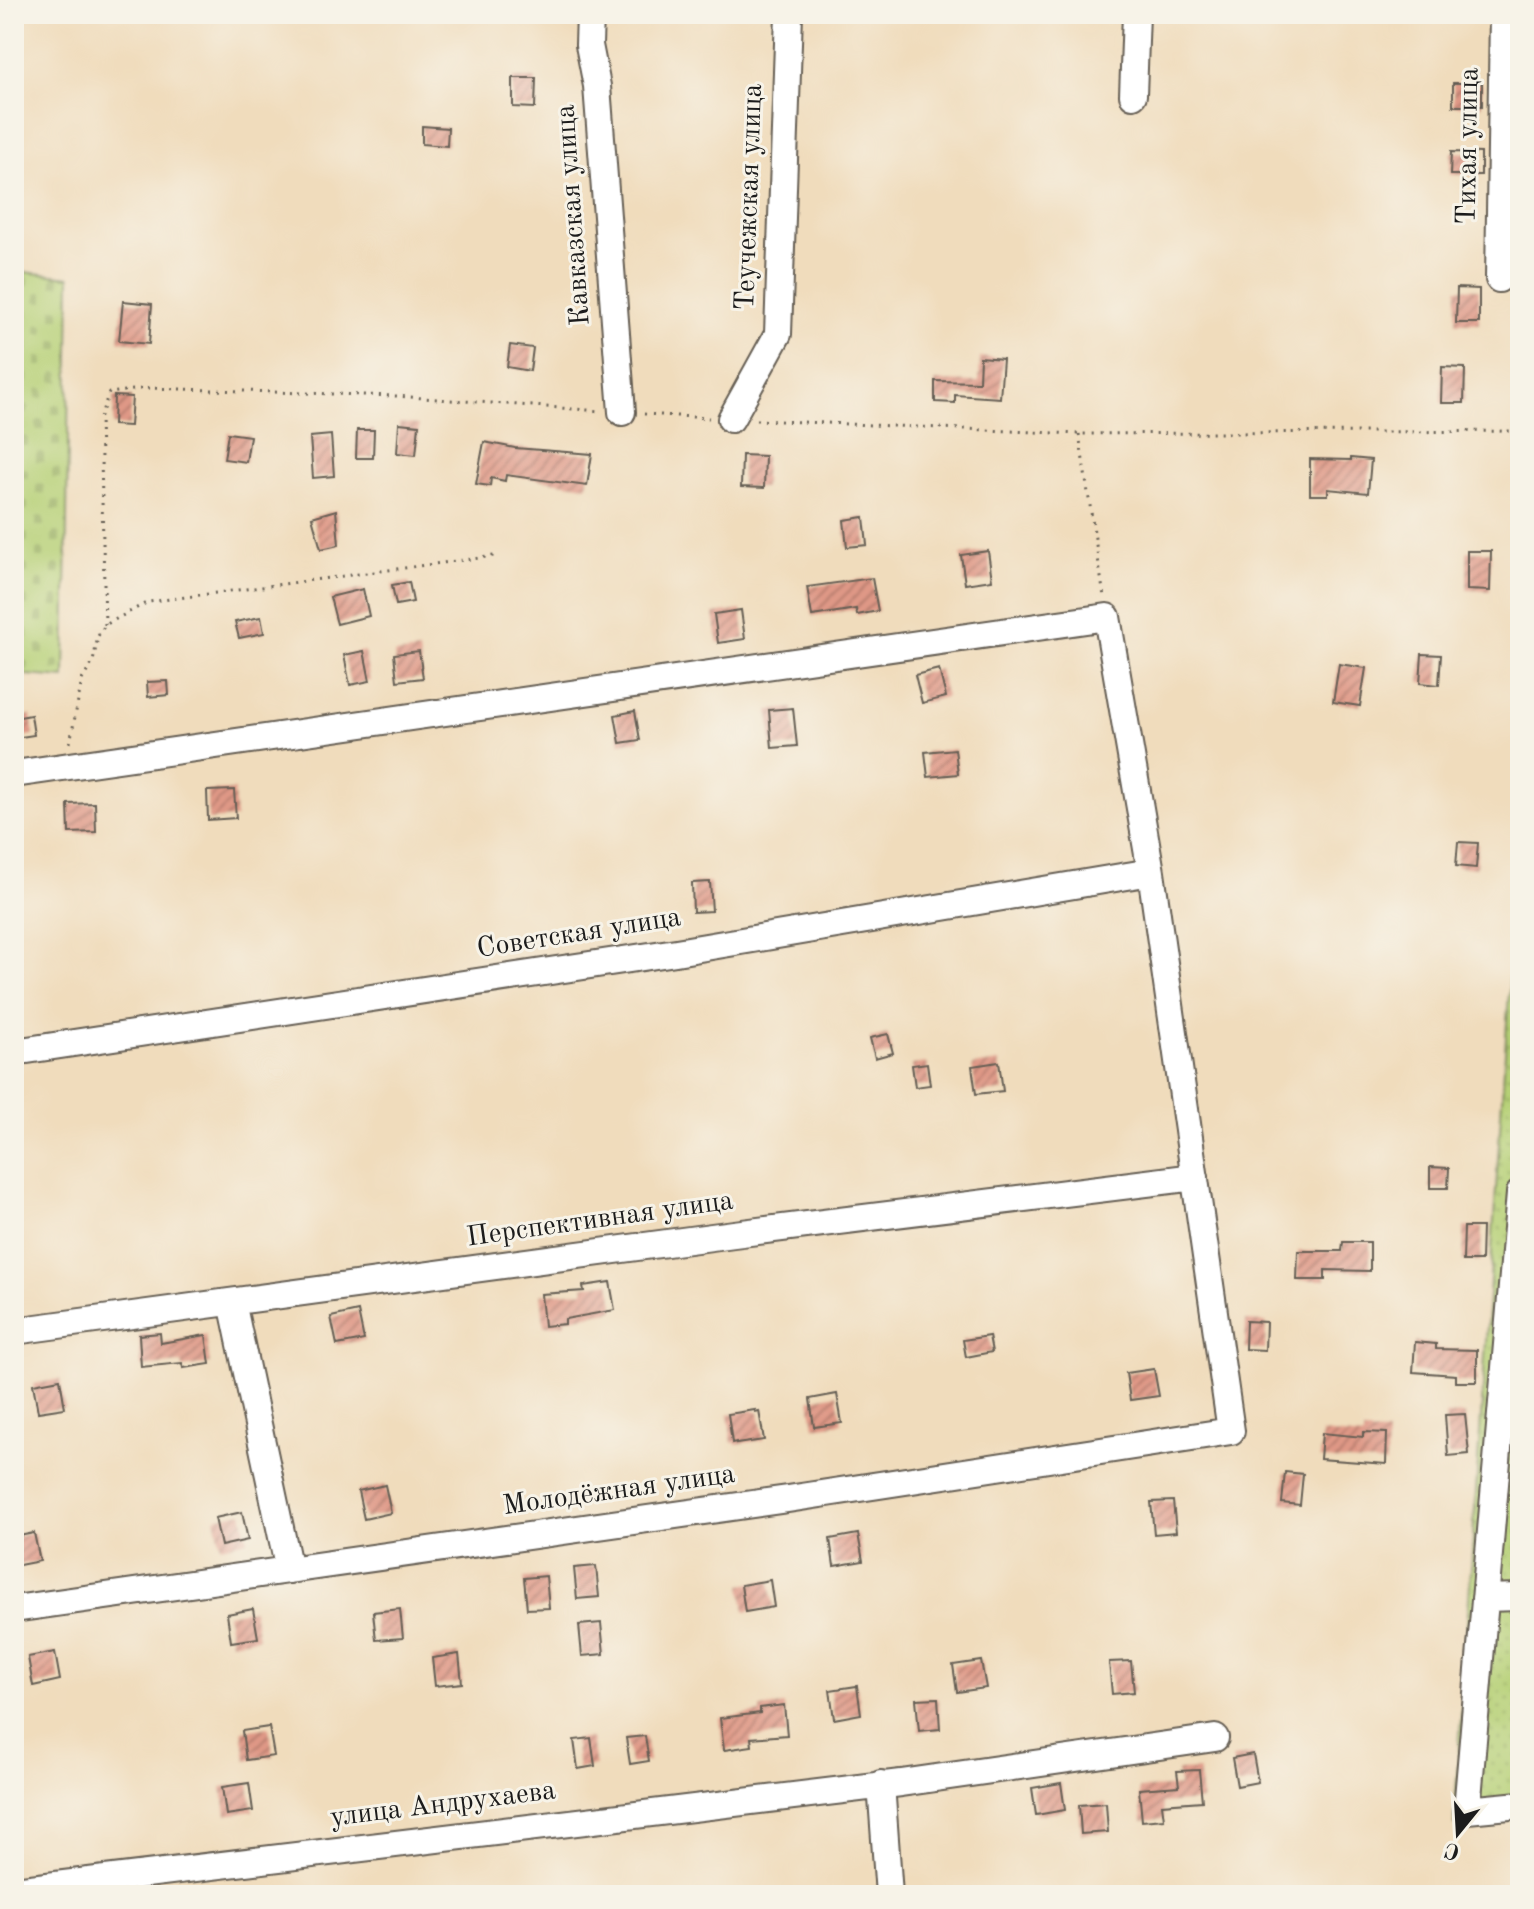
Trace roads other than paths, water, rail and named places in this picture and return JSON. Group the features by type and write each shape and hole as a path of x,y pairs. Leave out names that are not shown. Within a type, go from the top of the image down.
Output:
{"street":[{"name":"Кавказская улица","path":"590,14 589,45 597,86 622,412"},
{"name":"Теучежская улица","path":"731,419 778,334 789,14"},
{"path":"1133,95 1136,14"},
{"name":"Тихая улица","path":"1499,279 1503,14"},
{"path":"14,774 1107,617 1151,872 1195,1177"},
{"name":"Советская улица","path":"14,1052 676,952 1151,872"},
{"name":"Перспективная улица","path":"14,1331 734,1234 1195,1177"},
{"name":"Молодёжная улица","path":"14,1609 803,1497 1231,1431 1195,1177"},
{"path":"1520,1202 1512,1392 1485,1598 1467,1810 1520,1805"},
{"path":"232,1302 289,1570"},
{"path":"1485,1598 1520,1597"},
{"name":"улица Андрухаева","path":"14,1890 881,1784 1215,1738"},
{"path":"881,1784 889,1895"}]}
